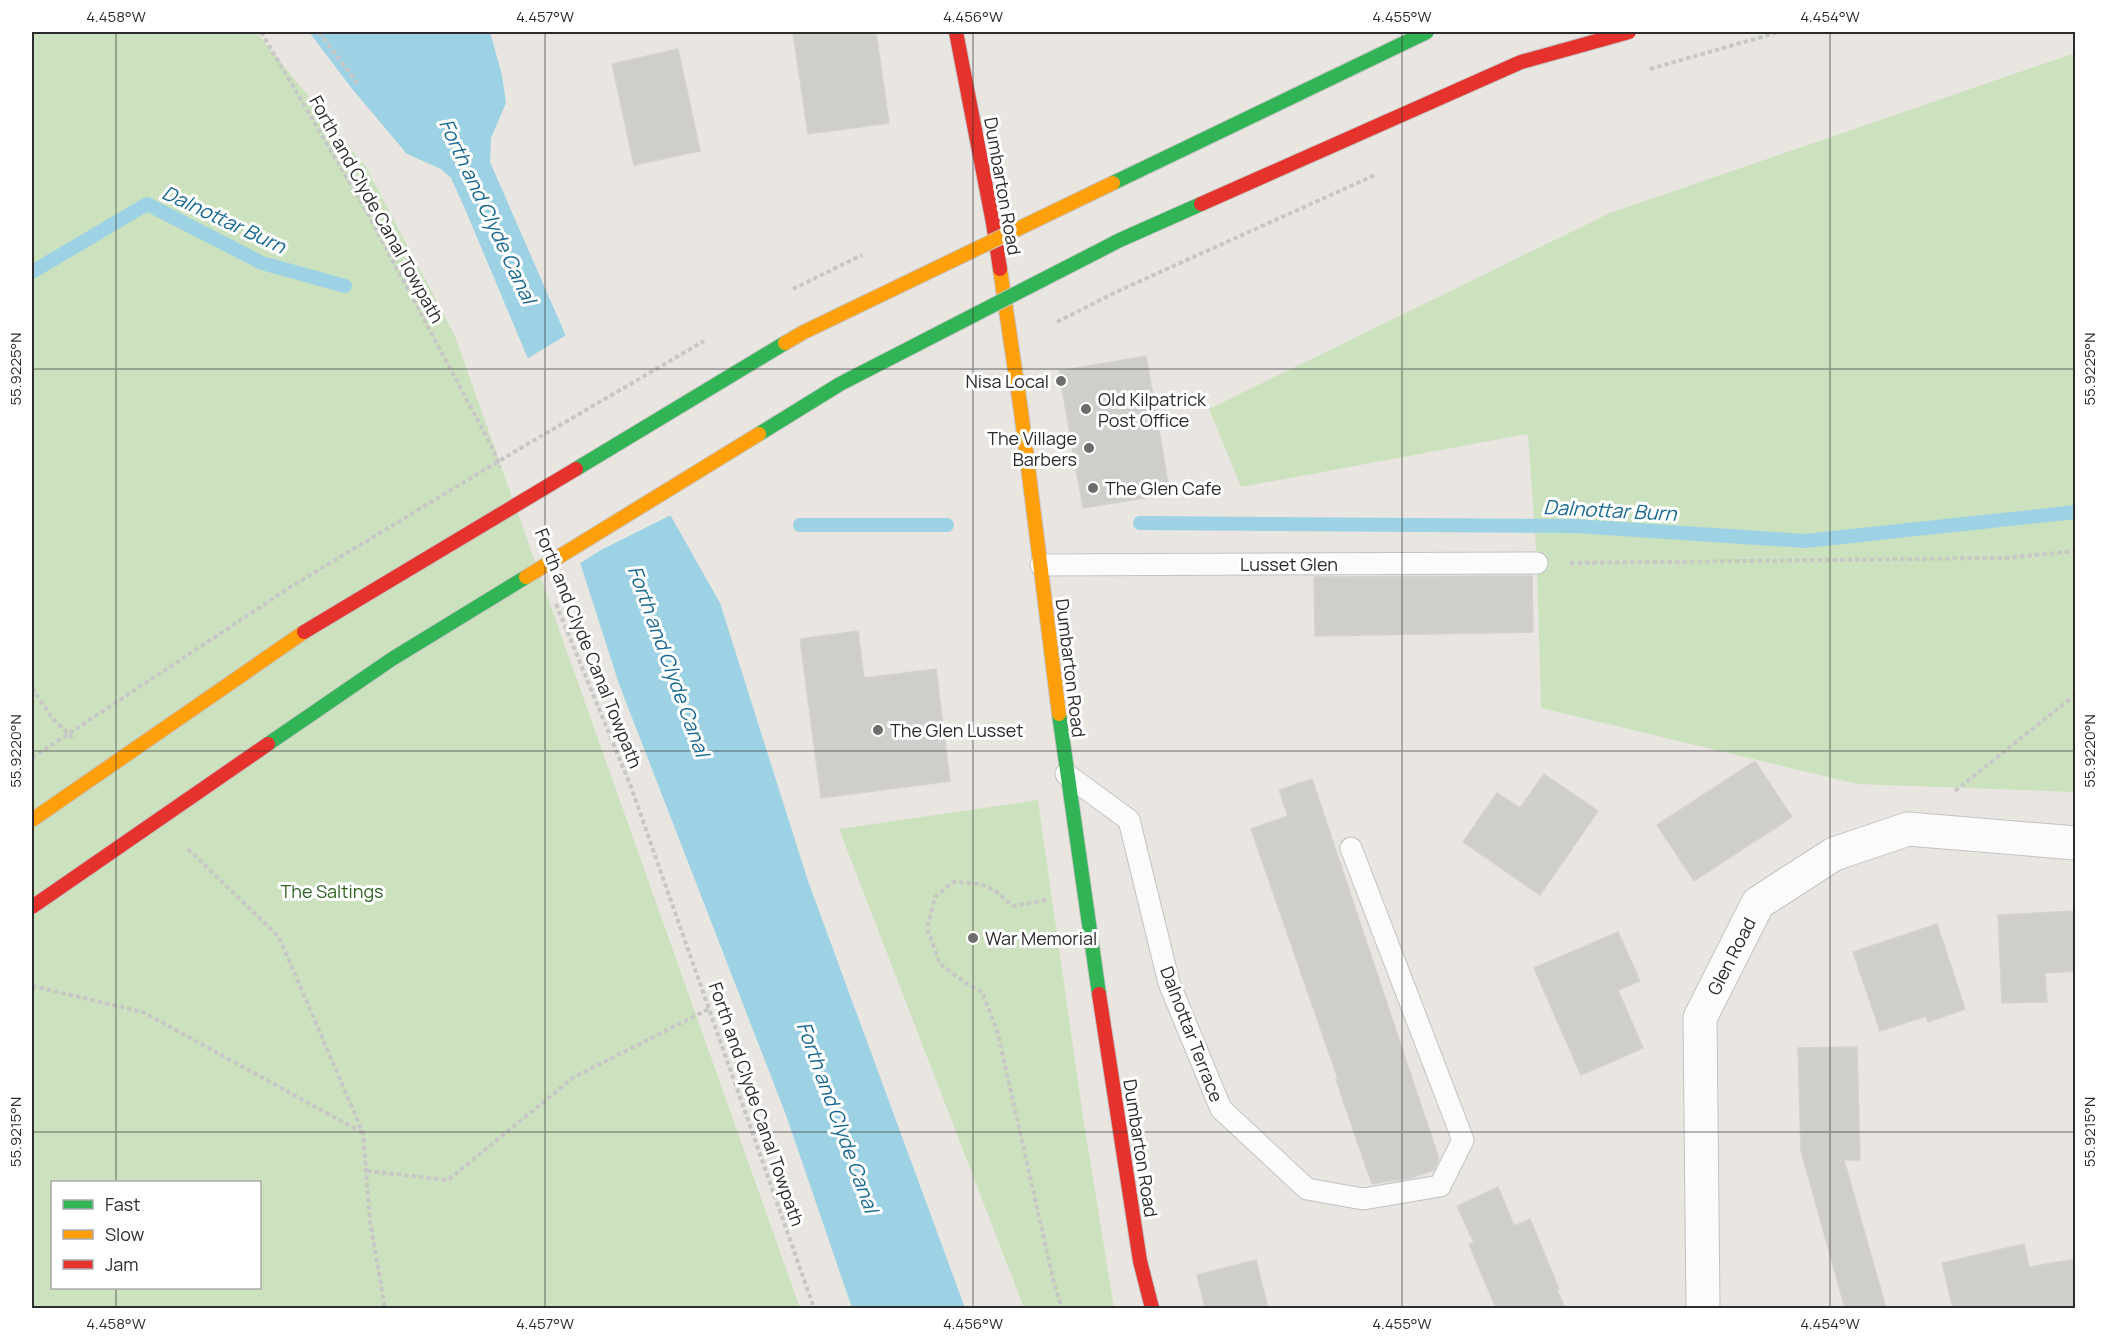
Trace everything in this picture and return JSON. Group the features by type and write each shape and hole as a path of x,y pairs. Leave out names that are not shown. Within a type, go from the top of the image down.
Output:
{"main road":[{"name":"Dumbarton Road","path":"956,32 993,223 1021,411 1066,774 1140,1261 1152,1308"},
{"path":"32,820 284,644 804,333 1427,32"},
{"path":"32,908 392,659 840,384 1120,240 1521,62 1629,32"}],"street":[{"name":"Glen Road","path":"1702,1308 1700,1018 1758,903 1834,854 1908,829 2076,843"}],"lane":[{"name":"Lusset Glen","path":"1041,565 1537,563"},
{"name":"Dalnottar Terrace","path":"1066,774 1129,820 1169,983 1221,1109 1307,1189 1363,1199 1440,1186 1463,1140 1351,848"}],"path":[{"name":"Forth and Clyde Canal Towpath","path":"261,32 363,205 492,447 501,469"},
{"path":"319,32 358,84"},
{"path":"1641,71 1779,32"},
{"path":"1053,324 1116,292 1376,175"},
{"path":"1537,563 2005,558 2076,551"},
{"name":"Forth and Clyde Canal Towpath","path":"555,600 631,787 814,1308"},
{"path":"551,609 561,603"},
{"path":"32,687 53,719 78,743"},
{"path":"1908,829 2076,694"},
{"path":"181,848 190,842"},
{"path":"187,848 279,937 363,1133 370,1221 385,1308"},
{"path":"1062,1308 1054,1283 997,1030 982,992 940,964 927,928 935,897 953,882 979,883 999,893 1013,906 1084,893"},
{"path":"32,986 143,1012 363,1133"},
{"path":"367,1171 448,1180 574,1077 709,1009"}],"green space":[{"name":"The Saltings","path":"32,32 256,32 366,167 455,336 800,1308 32,1308"},
{"path":"2075,53 2075,792 1857,784 1541,708 1537,563 1528,434 1241,487 1209,409 1610,213"},
{"path":"1038,800 1083,1117 1114,1308 1024,1308 839,829"}],"water":[{"name":"Forth and Clyde Canal","path":"309,32 490,32 502,75 506,103 491,138 490,162 593,398 616,419 720,603 808,881 965,1308 852,1308 786,1115 619,684 550,469 555,423 465,209 451,178 441,169 407,154 353,90"}],"pier":[{"path":"568,334 596,396 618,417 673,514 601,550 577,565 547,470 552,424 525,360"}],"building":[{"path":"793,32 876,32 889,123 808,134"},
{"path":"678,49 700,151 634,165 612,64"},
{"path":"1146,356 1170,494 1083,508 1059,371"},
{"path":"1532,576 1533,632 1315,636 1314,577"},
{"name":"The Glen Lusset","path":"858,631 864,678 936,669 950,781 821,798 800,639"},
{"path":"1755,761 1792,817 1694,881 1657,825"},
{"path":"1544,774 1598,811 1540,895 1463,842 1497,793 1520,808"},
{"path":"1312,779 1439,1159 1434,1170 1411,1178 1372,1184 1251,829 1288,816 1279,790"},
{"path":"2076,911 2076,971 2045,973 2047,1002 2002,1003 1998,915"},
{"path":"1937,924 1965,1009 1928,1022 1926,1016 1880,1031 1853,952"},
{"path":"1618,932 1640,981 1618,990 1643,1048 1581,1075 1534,968"},
{"path":"1857,1047 1860,1160 1844,1160 1886,1308 1845,1308 1801,1151 1798,1048"},
{"path":"1498,1187 1514,1226 1530,1219 1565,1308 1496,1308 1469,1244 1474,1243 1457,1206"},
{"path":"2024,1244 2029,1267 2076,1259 2076,1308 1953,1308 1942,1263"},
{"path":"1256,1260 1268,1308 1205,1308 1197,1275"}],"waterway":[{"name":"Dalnottar Burn","path":"32,272 147,204 262,263 345,286"},
{"name":"Dalnottar Burn","path":"1140,523 1576,526 1805,541 2076,512"},
{"name":"Dalnottar Burn","path":"800,525 947,525"}],"traffic: fast":[{"path":"1113,183 1427,32"},
{"path":"759,434 840,384 1120,240 1201,204"},
{"path":"576,469 785,343"},
{"path":"268,744 392,659 526,577"},
{"path":"1059,714 1099,994"}],"traffic: slow":[{"path":"785,343 1113,183"},
{"path":"1000,269 1021,411 1059,714"},
{"path":"526,577 759,434"},
{"path":"32,820 304,632"}],"traffic: jam":[{"path":"956,32 1000,269"},
{"path":"1201,204 1521,62 1629,32"},
{"path":"304,632 576,469"},
{"path":"32,907 268,744"},
{"path":"1099,994 1140,1261 1152,1308"}],"place":[{"name":"Nisa Local","path":"1061,381"},
{"name":"Old Kilpatrick Post Office","path":"1086,409"},
{"name":"The Village Barbers","path":"1089,448"},
{"name":"The Glen Cafe","path":"1093,488"},
{"name":"The Glen Lusset","path":"878,730"},
{"name":"War Memorial","path":"973,938"}]}
